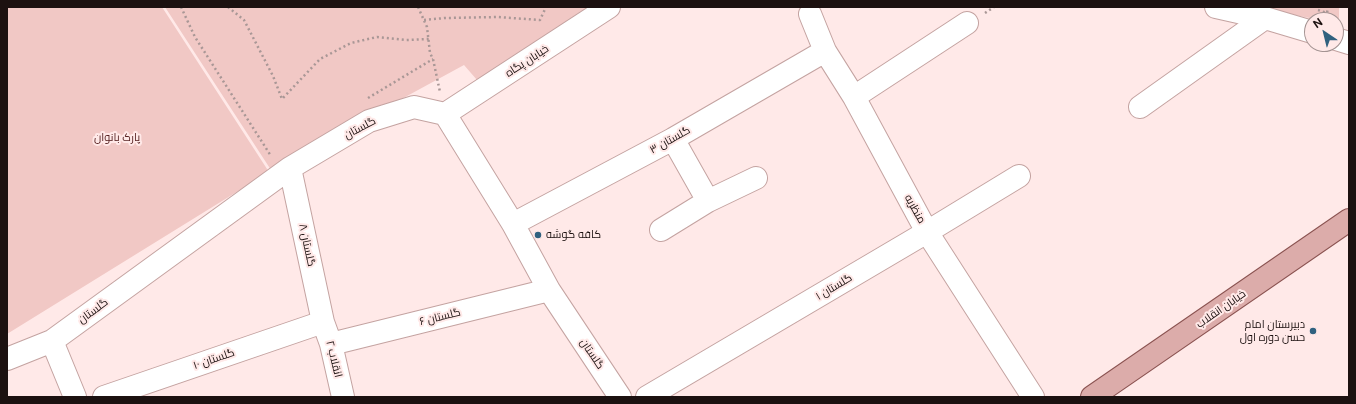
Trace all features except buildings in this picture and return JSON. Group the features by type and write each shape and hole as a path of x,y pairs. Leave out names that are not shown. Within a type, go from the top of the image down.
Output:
{"main road":[{"name":"خیابان انقلاب","path":"1092,397 1349,220"}],"street":[{"name":"خیابان پگاه","path":"445,114 609,7"},
{"path":"1216,7 1265,18 1304,30"},
{"name":"منظریه","path":"810,14 825,51 854,97 927,232 1033,397"},
{"path":"1140,107 1265,18"},
{"path":"854,97 967,23"},
{"name":"گلستان ۳","path":"513,224 673,139 825,51"},
{"name":"گلستان","path":"7,359 52,341 283,160 369,120 414,107 445,114 513,224 549,290 620,397"},
{"path":"673,139 708,201"},
{"name":"گلستان ۸","path":"283,160 323,322"},
{"name":"گلستان ۱","path":"647,397 1019,176"},
{"path":"661,230 708,201 756,178"},
{"name":"گلستان ۶","path":"331,344 549,290"},
{"name":"انقلاب ۲","path":"323,322 331,344 343,397"},
{"name":"گلستان ۱۰","path":"104,397 323,322"},
{"path":"52,341 75,397"}],"path":[{"path":"181,7 195,36 270,157 283,160"},
{"path":"228,7 244,20 273,76 282,99 320,58 351,43 377,37 406,40 429,39"},
{"path":"418,7 428,27 430,53 434,59 445,114"},
{"path":"424,20 498,17 540,20 546,7"},
{"path":"1315,10 1327,13 1328,7"},
{"path":"366,100 434,59"}],"green space":[{"name":"پارک بانوان","path":"7,7 162,7 269,172 7,334"},
{"path":"165,7 588,7 477,80 464,65 271,170"},
{"path":"1257,7 1339,7 1339,12 1304,12 1304,17"}],"place":[{"name":"کافه گوشه","path":"538,235"},
{"name":"دبیرستان امام حسن دوره اول","path":"1313,331"}]}
